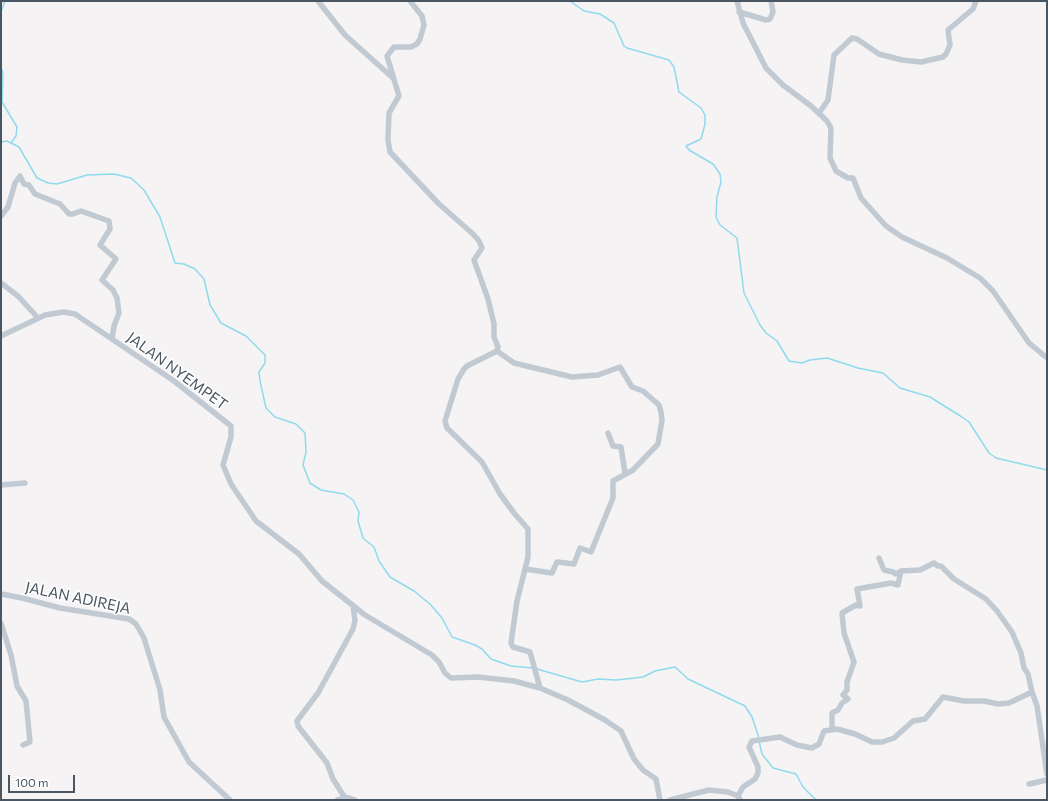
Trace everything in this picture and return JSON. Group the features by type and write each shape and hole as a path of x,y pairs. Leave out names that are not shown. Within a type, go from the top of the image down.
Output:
{"street":[{"path":"318,1 351,42 395,79"},
{"path":"410,1 422,16 424,25 420,40 414,46 394,47 389,52 386,59 395,79 399,96 388,112 388,140 390,152 404,170 479,240 482,248 474,260 488,299 495,331 495,342 498,347 497,351"},
{"path":"737,1 739,12 750,38 766,68 783,85 818,113 831,128 830,158 833,165 842,175 854,178 861,198 868,207 886,226 895,233 947,258 980,278 993,290 1029,344 1047,358"},
{"path":"739,12 766,20 770,19 774,12 771,1"},
{"path":"818,113 824,108 830,96 834,55 852,38 857,39 879,54 902,60 921,62 943,57 950,45 948,30 974,9 976,1"},
{"path":"1,216 8,207 15,183 20,176 24,184 29,185 35,194 60,204 69,214 81,211 109,222 110,229 100,245 116,259 102,280 113,290 117,298 119,313 114,326 112,339"},
{"path":"1,283 18,296 38,318"},
{"name":"JALAN NYEMPET","path":"1,336 38,318 58,313 75,314 174,381 229,424 232,432 223,465 231,484 247,510 267,531 299,554 322,580 353,606 392,632 422,647 439,662 445,673 451,678 491,677 540,688 585,709 621,731 634,759 643,770 656,779 660,800"},
{"path":"497,351 514,363 572,377 598,375 618,367 622,368 632,387 643,391 659,406 662,420 658,444 633,470 625,473 613,481 613,498 591,552 580,548 574,564 557,562 552,573 525,569"},
{"path":"497,351 464,369 458,379 445,421 447,428 482,462 509,507 527,526 529,533 529,550 517,600 511,643 513,646 530,652 540,688"},
{"path":"608,433 612,445 620,446 625,473"},
{"path":"1,485 25,483"},
{"path":"879,558 884,570 896,574 901,571 920,570 934,562 938,566 941,566 954,579 986,599 1012,632 1021,653 1024,668 1028,674 1037,706 1047,774"},
{"path":"832,729 832,713 838,710 842,703 848,699 843,695 847,690 847,682 854,662 844,633 842,613 856,605 860,606 857,589 891,583 898,585 901,571"},
{"name":"JALAN ADIREJA","path":"1,594 60,608 129,619 136,624 144,638 160,690 164,717 189,762 230,800"},
{"path":"345,798 334,781 327,763 298,726 297,721 318,693 354,629 356,620 353,606"},
{"path":"1,623 11,656 17,686 26,701 30,742 23,745"},
{"path":"670,800 708,790 721,790 739,798 743,787 753,781 758,773 758,767 749,747 750,742 783,738 797,745 812,748 819,744 824,731 832,729 846,731 872,742 882,742 894,738 913,721 924,720 943,697 964,701 984,701 998,704 1009,703 1032,692"},
{"path":"1029,784 1047,780"},
{"path":"337,800 345,798 355,800"}],"waterway":[{"path":"1,12 5,1"},
{"path":"570,1 584,11 600,14 614,23 624,46 627,48 669,60 674,67 679,92 701,108 705,115 705,124 701,139 686,146 689,150 713,164 720,174 721,182 717,197 716,217 720,225 737,238 744,293 760,325 766,333 777,341 789,361 802,363 810,360 827,358 858,368 883,373 900,388 930,397 969,422 989,453 996,458 1047,470"},
{"path":"1,67 3,73 2,102 17,127 16,136 11,143"},
{"path":"1,142 7,141 19,147 37,178 48,183 57,184 87,175 114,174 131,178 144,190 160,217 175,263 184,264 195,269 204,279 210,305 221,323 246,336 265,355 265,363 259,372 266,408 275,417 296,424 305,433 306,452 303,465 310,483 321,490 344,494 353,500 359,512 358,521 363,538 374,547 379,561 390,577 414,591 430,604 442,618 452,637 475,645 482,649 491,659 511,666 533,668"},
{"path":"537,669 582,682 598,679 616,680 643,677 655,671 675,667 688,679 745,706 752,717 759,738"},
{"path":"759,741 762,754 773,768 796,774 803,787 816,800"}]}
